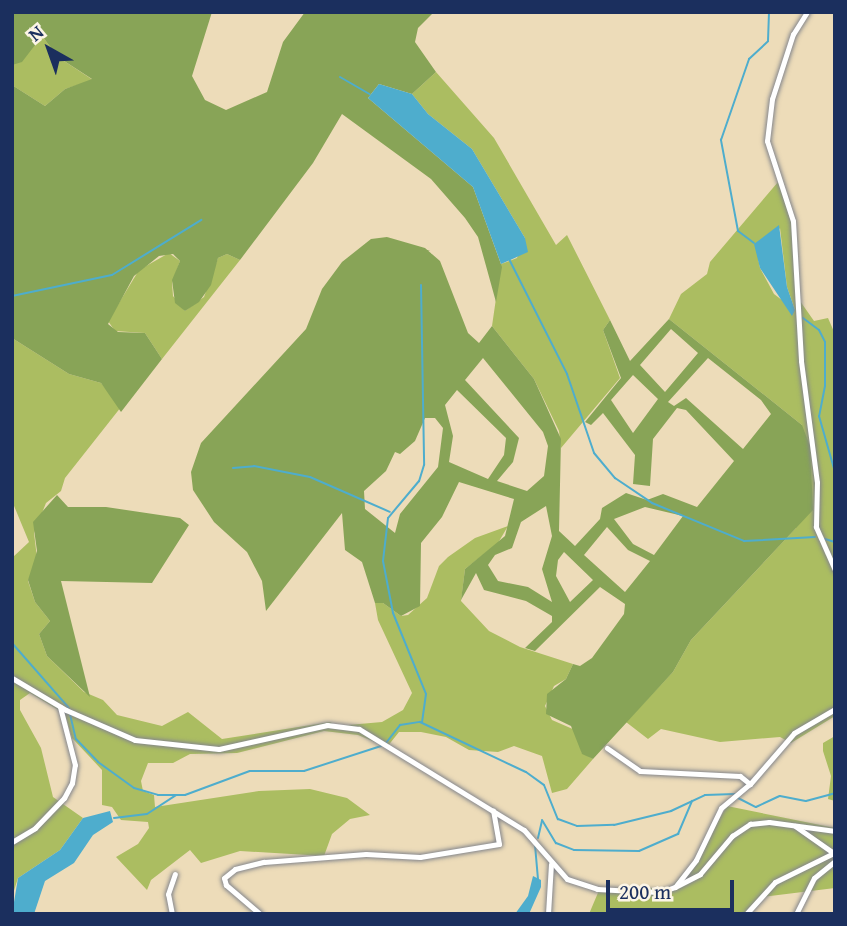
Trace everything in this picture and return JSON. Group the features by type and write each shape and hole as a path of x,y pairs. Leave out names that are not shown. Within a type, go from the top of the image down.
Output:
{"street":[{"path":"807,12 793,34 772,99 767,141 793,220 801,361 817,482 816,527 835,570"},
{"path":"12,678 60,707 126,738 208,748 338,724 386,743 532,837 567,879 597,888 657,892 675,887 700,874 742,828 760,822 835,831"},
{"path":"12,842 35,828 72,783 75,765 60,707"},
{"path":"675,887 696,860 716,813 750,784 794,733 835,709"},
{"path":"607,748 646,772 740,776 750,784"},
{"path":"260,914 226,885 228,874 264,862 377,854 420,858 499,844 493,811"},
{"path":"746,914 775,883 834,854 792,824"},
{"path":"548,914 553,886 550,861"},
{"path":"796,914 814,878 835,861"},
{"path":"172,914 168,894 175,874"}],"green space":[{"path":"12,12 212,12 192,76 205,100 226,110 267,92 283,42 305,12 434,12 418,28 415,42 436,72 412,94 379,84 368,98 473,187 502,267 496,302 478,237 465,218 431,179 342,114 313,163 240,260 227,254 218,258 211,285 199,302 185,311 175,303 172,280 180,261 173,254 159,256 134,276 108,324 118,332 145,333 162,359 121,412 101,383 69,374 12,338 12,85 45,106 65,89 92,79 58,57 42,36 22,62 12,65"},
{"path":"42,36 58,57 93,80 65,89 45,106 12,85 12,65"},
{"path":"436,72 494,138 556,245 567,235 610,320 603,330 620,378 561,448 559,431 534,379 492,326 501,264 517,258 525,238 472,149 428,114 412,94"},
{"path":"778,182 790,202 800,301 814,321 828,318 835,334 835,716 791,743 780,737 720,742 661,729 648,739 626,722 673,672 691,640 796,528 802,425 669,319 681,294 707,274 710,262","holes":["780,228 787,287 795,310 774,294 760,268 758,258"]},
{"path":"387,237 425,248 440,261 468,333 479,343 492,326 534,379 561,439 559,531 575,546 600,519 602,508 626,493 647,500 663,494 697,507 734,461 686,410 677,408 653,439 650,486 633,484 635,455 603,413 591,425 585,422 621,378 603,330 610,320 630,361 669,319 802,425 810,446 813,510 691,640 673,672 593,759 582,754 571,726 546,714 547,694 566,679 573,664 580,666 592,658 624,614 625,604 600,587 535,651 525,648 552,622 552,616 526,601 484,590 476,573 461,600 465,569 505,536 514,499 459,482 442,517 421,543 420,606 401,616 383,603 375,603 362,562 345,550 342,513 266,611 262,581 247,552 214,522 193,490 191,472 201,443 306,329 322,289 342,262 371,239","holes":["671,329 698,353 665,392 640,365","483,358 543,432 548,446 544,476 527,491 497,481 513,462 519,438 465,380","708,358 761,400 771,414 743,449 686,398 674,406 668,402","633,375 658,399 633,433 611,400","457,390 506,438 504,455 488,479 449,462 453,436 445,405","425,418 435,418 443,428 438,467 400,514 395,533 365,509 364,491 386,471 395,452 400,454 415,441","546,506 552,536 542,569 552,602 528,587 498,581 488,565 495,555 512,548 521,522","645,507 683,516 654,555 633,544 614,519","607,527 628,550 650,561 625,592 584,555","564,552 593,580 570,602 556,576 558,560"]},
{"path":"169,253 180,261 172,283 173,296 185,311 204,297 218,258 227,254 240,260 162,359 145,333 115,331 108,321 139,270"},
{"path":"12,338 69,374 101,383 121,407 65,478 61,491 46,503 34,533 37,558 28,581 35,602 50,621 39,634 47,656 84,692 103,700 117,715 162,726 188,712 222,739 330,722 337,726 382,722 403,710 412,693 378,620 375,603 383,603 401,616 408,615 427,598 439,566 448,557 475,538 508,526 498,543 465,569 461,601 489,631 520,647 573,664 566,679 554,686 545,706 552,720 575,730 582,753 593,759 567,789 552,793 542,756 514,746 498,752 469,750 446,737 421,732 399,732 387,747 358,735 324,731 237,753 190,754 173,763 148,763 141,781 143,791 154,795 155,807 259,791 310,789 347,798 370,815 350,819 332,834 324,856 240,851 201,863 190,850 151,880 147,890 116,857 138,844 149,828 148,822 121,820 112,807 102,805 102,770 72,738 65,714 30,693 20,700 20,710 41,748 53,797 83,818 60,850 18,878 12,897 12,558 29,542 12,501"},
{"path":"57,495 68,507 106,507 180,518 189,525 152,583 61,581 90,697 47,656 39,634 50,621 35,602 28,580 37,551 33,522"},
{"path":"835,736 835,801 828,799 831,776 823,743"},
{"path":"727,806 835,828 835,888 761,897 748,914 589,914 600,888 671,888 695,860"}],"water":[{"path":"379,84 412,94 428,114 472,149 525,238 528,252 501,264 473,187 368,98"},
{"path":"779,225 787,287 795,310 792,316 760,268 754,244"},
{"path":"110,811 113,822 93,835 74,863 45,881 34,914 12,914 18,878 60,850 83,818"},
{"path":"533,876 541,880 541,887 529,914 515,914 528,896"}],"waterway":[{"path":"754,243 738,231 721,140 749,59 768,41 769,12"},
{"path":"340,77 370,94"},
{"path":"12,296 112,275 201,220"},
{"path":"509,259 567,374 594,453 615,478 652,503 744,541 815,537"},
{"path":"421,285 424,465 419,481 388,518 383,561 393,613 426,694 422,722"},
{"path":"803,318 819,330 825,342 825,386 819,416 835,472"},
{"path":"233,468 254,466 310,477 390,512"},
{"path":"835,507 835,532"},
{"path":"825,539 835,542"},
{"path":"12,643 69,708"},
{"path":"70,714 76,739 98,762 134,788 158,795 185,795 250,771 304,771 381,746"},
{"path":"386,743 400,725 420,722 526,772 544,785 558,819 577,826 614,825 671,811 705,795 735,794"},
{"path":"738,798 756,807 780,796 806,801 835,793"},
{"path":"114,818 147,814 176,795"},
{"path":"538,838 542,820 556,843 574,850 639,851 678,834 692,801"},
{"path":"535,845 538,881"}]}
